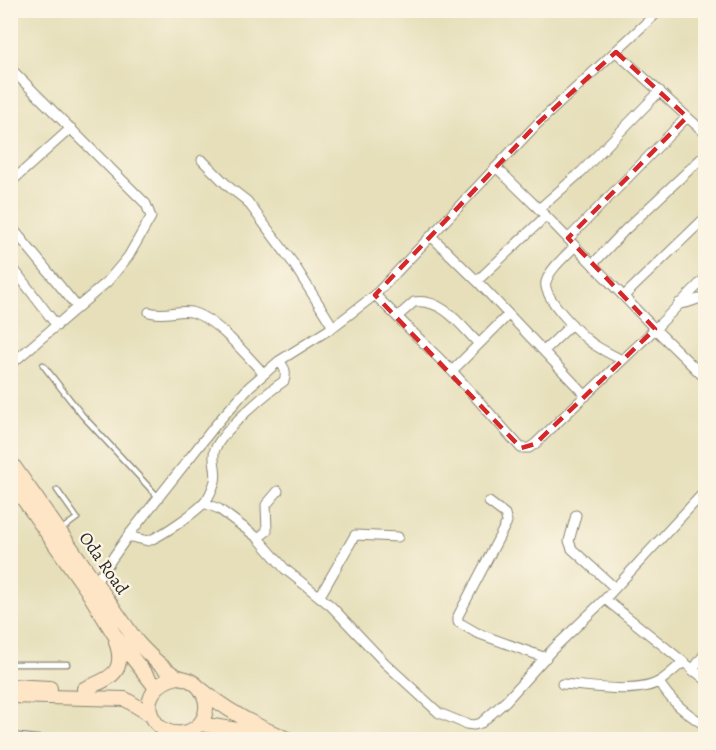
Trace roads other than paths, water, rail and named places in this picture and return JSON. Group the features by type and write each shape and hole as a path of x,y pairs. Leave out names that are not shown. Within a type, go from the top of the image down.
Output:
{"street":[{"path":"95,583 128,536 218,422 264,374 279,361 333,327 375,295 537,123 660,10"},
{"path":"616,52 705,134"},
{"path":"10,68 146,204 151,217 128,257 107,282 10,364"},
{"path":"477,280 660,91"},
{"path":"568,238 687,117"},
{"path":"10,183 71,128"},
{"path":"593,264 625,230 705,154"},
{"path":"202,160 247,201 293,263 333,327"},
{"path":"496,167 705,379"},
{"path":"624,296 705,218"},
{"path":"12,230 78,308"},
{"path":"431,236 477,280 586,396"},
{"path":"575,246 551,272 545,284 546,293 572,324 594,345 622,360"},
{"path":"10,264 57,326"},
{"path":"375,295 452,371 521,448 529,448 655,329 705,277"},
{"path":"679,303 688,304 698,298 705,299"},
{"path":"398,317 414,302 432,302 446,311 479,344"},
{"path":"149,312 161,315 179,312 198,315 227,334 264,374"},
{"path":"452,371 508,315"},
{"path":"544,351 572,324"},
{"path":"128,536 148,541 204,503 217,475 214,454 216,448 235,424 271,390 284,381 285,368 279,361"},
{"name":"Oda Road","path":"10,461 138,643 150,657 178,677"},
{"name":"Oda Road","path":"10,480 87,590 153,692"},
{"path":"204,503 219,509 258,538 285,569 320,597 439,713 474,725 481,723 506,701 605,599 705,490"},
{"path":"258,538 267,531 266,505 278,491"},
{"path":"489,502 505,514 507,522 458,616 458,622 477,633 546,658"},
{"path":"576,515 570,541 572,549 615,588"},
{"path":"320,597 356,535 398,537"},
{"path":"605,599 705,681"},
{"path":"84,689 104,681 117,669 120,656 114,634"},
{"path":"692,671 705,652"},
{"path":"562,684 615,688 644,687 659,682 682,663"},
{"path":"165,740 153,719 149,705 153,692 169,679 178,677 195,682 222,707 260,728 290,740"},
{"path":"659,682 666,695 679,708 705,726"},
{"path":"10,686 153,692"},
{"path":"193,731 205,716 205,697 201,689"},
{"path":"10,696 125,699 153,719 163,730 173,734 238,730 259,740"}],"lane":[{"path":"43,365 82,415 159,498"},
{"path":"57,490 77,518 59,530"},
{"path":"10,664 67,664"},
{"path":"10,735 54,740"}]}
